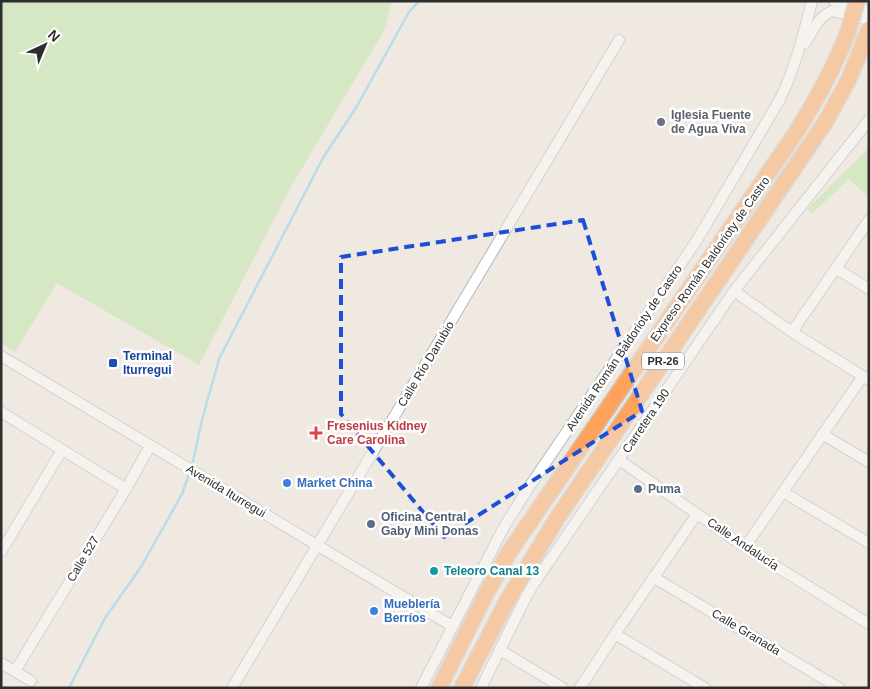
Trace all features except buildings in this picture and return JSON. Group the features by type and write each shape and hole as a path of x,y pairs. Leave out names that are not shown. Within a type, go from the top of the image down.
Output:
{"highway":[{"name":"Expreso Román Baldorioty de Castro","path":"439,688 479,607 508,554 796,134 832,69 848,32 857,1"},
{"name":"Expreso Román Baldorioty de Castro","path":"462,688 507,601 556,520 812,144 849,79 868,33"}],"street":[{"path":"834,1 869,10"},
{"name":"Avenida Román Baldorioty de Castro","path":"421,688 504,527 527,490 698,240 779,100 790,78 798,55 812,2"},
{"path":"798,55 818,22 828,13 837,12 869,20"},
{"name":"Calle Río Danubio","path":"232,688 619,40"},
{"name":"Carretera 190","path":"481,688 535,582 734,291 869,120"},
{"path":"792,332 869,220"},
{"path":"836,269 869,289"},
{"path":"734,291 792,332 866,378 822,434 745,546"},
{"name":"Avenida Iturregui","path":"1,356 452,626"},
{"path":"1,412 126,488"},
{"path":"822,434 869,462"},
{"name":"Calle 527","path":"14,671 150,446"},
{"path":"1,552 62,450"},
{"name":"Calle Andalucía","path":"619,460 745,546 869,624"},
{"path":"783,492 869,543"},
{"path":"580,688 614,634 697,514"},
{"name":"Calle Granada","path":"653,577 839,688"},
{"path":"614,634 705,688"},
{"path":"500,650 564,688"},
{"path":"1,663 31,681"}],"highlighted area":[{"path":"583,220 642,411 444,537 341,414 341,257"}],"green space":[{"path":"1,1 392,1 385,29 288,192 199,365 57,283 15,352 1,343"},
{"path":"869,148 869,198 849,179 813,213 807,209"}],"waterway":[{"path":"192,466 202,420 219,359 323,158 357,106 409,12 419,1"},
{"path":"69,688 105,618 141,567 182,494 190,471"}],"place":[{"name":"Iglesia Fuente de Agua Viva","path":"661,122"},
{"name":"Terminal Iturregui","path":"113,363"},
{"name":"Fresenius Kidney Care Carolina","path":"316,433"},
{"name":"Market China","path":"287,483"},
{"name":"Puma","path":"638,489"},
{"name":"Oficina Central Gaby Mini Donas","path":"371,524"},
{"name":"Teleoro Canal 13","path":"434,571"},
{"name":"Mueblería Berríos","path":"374,611"}]}
